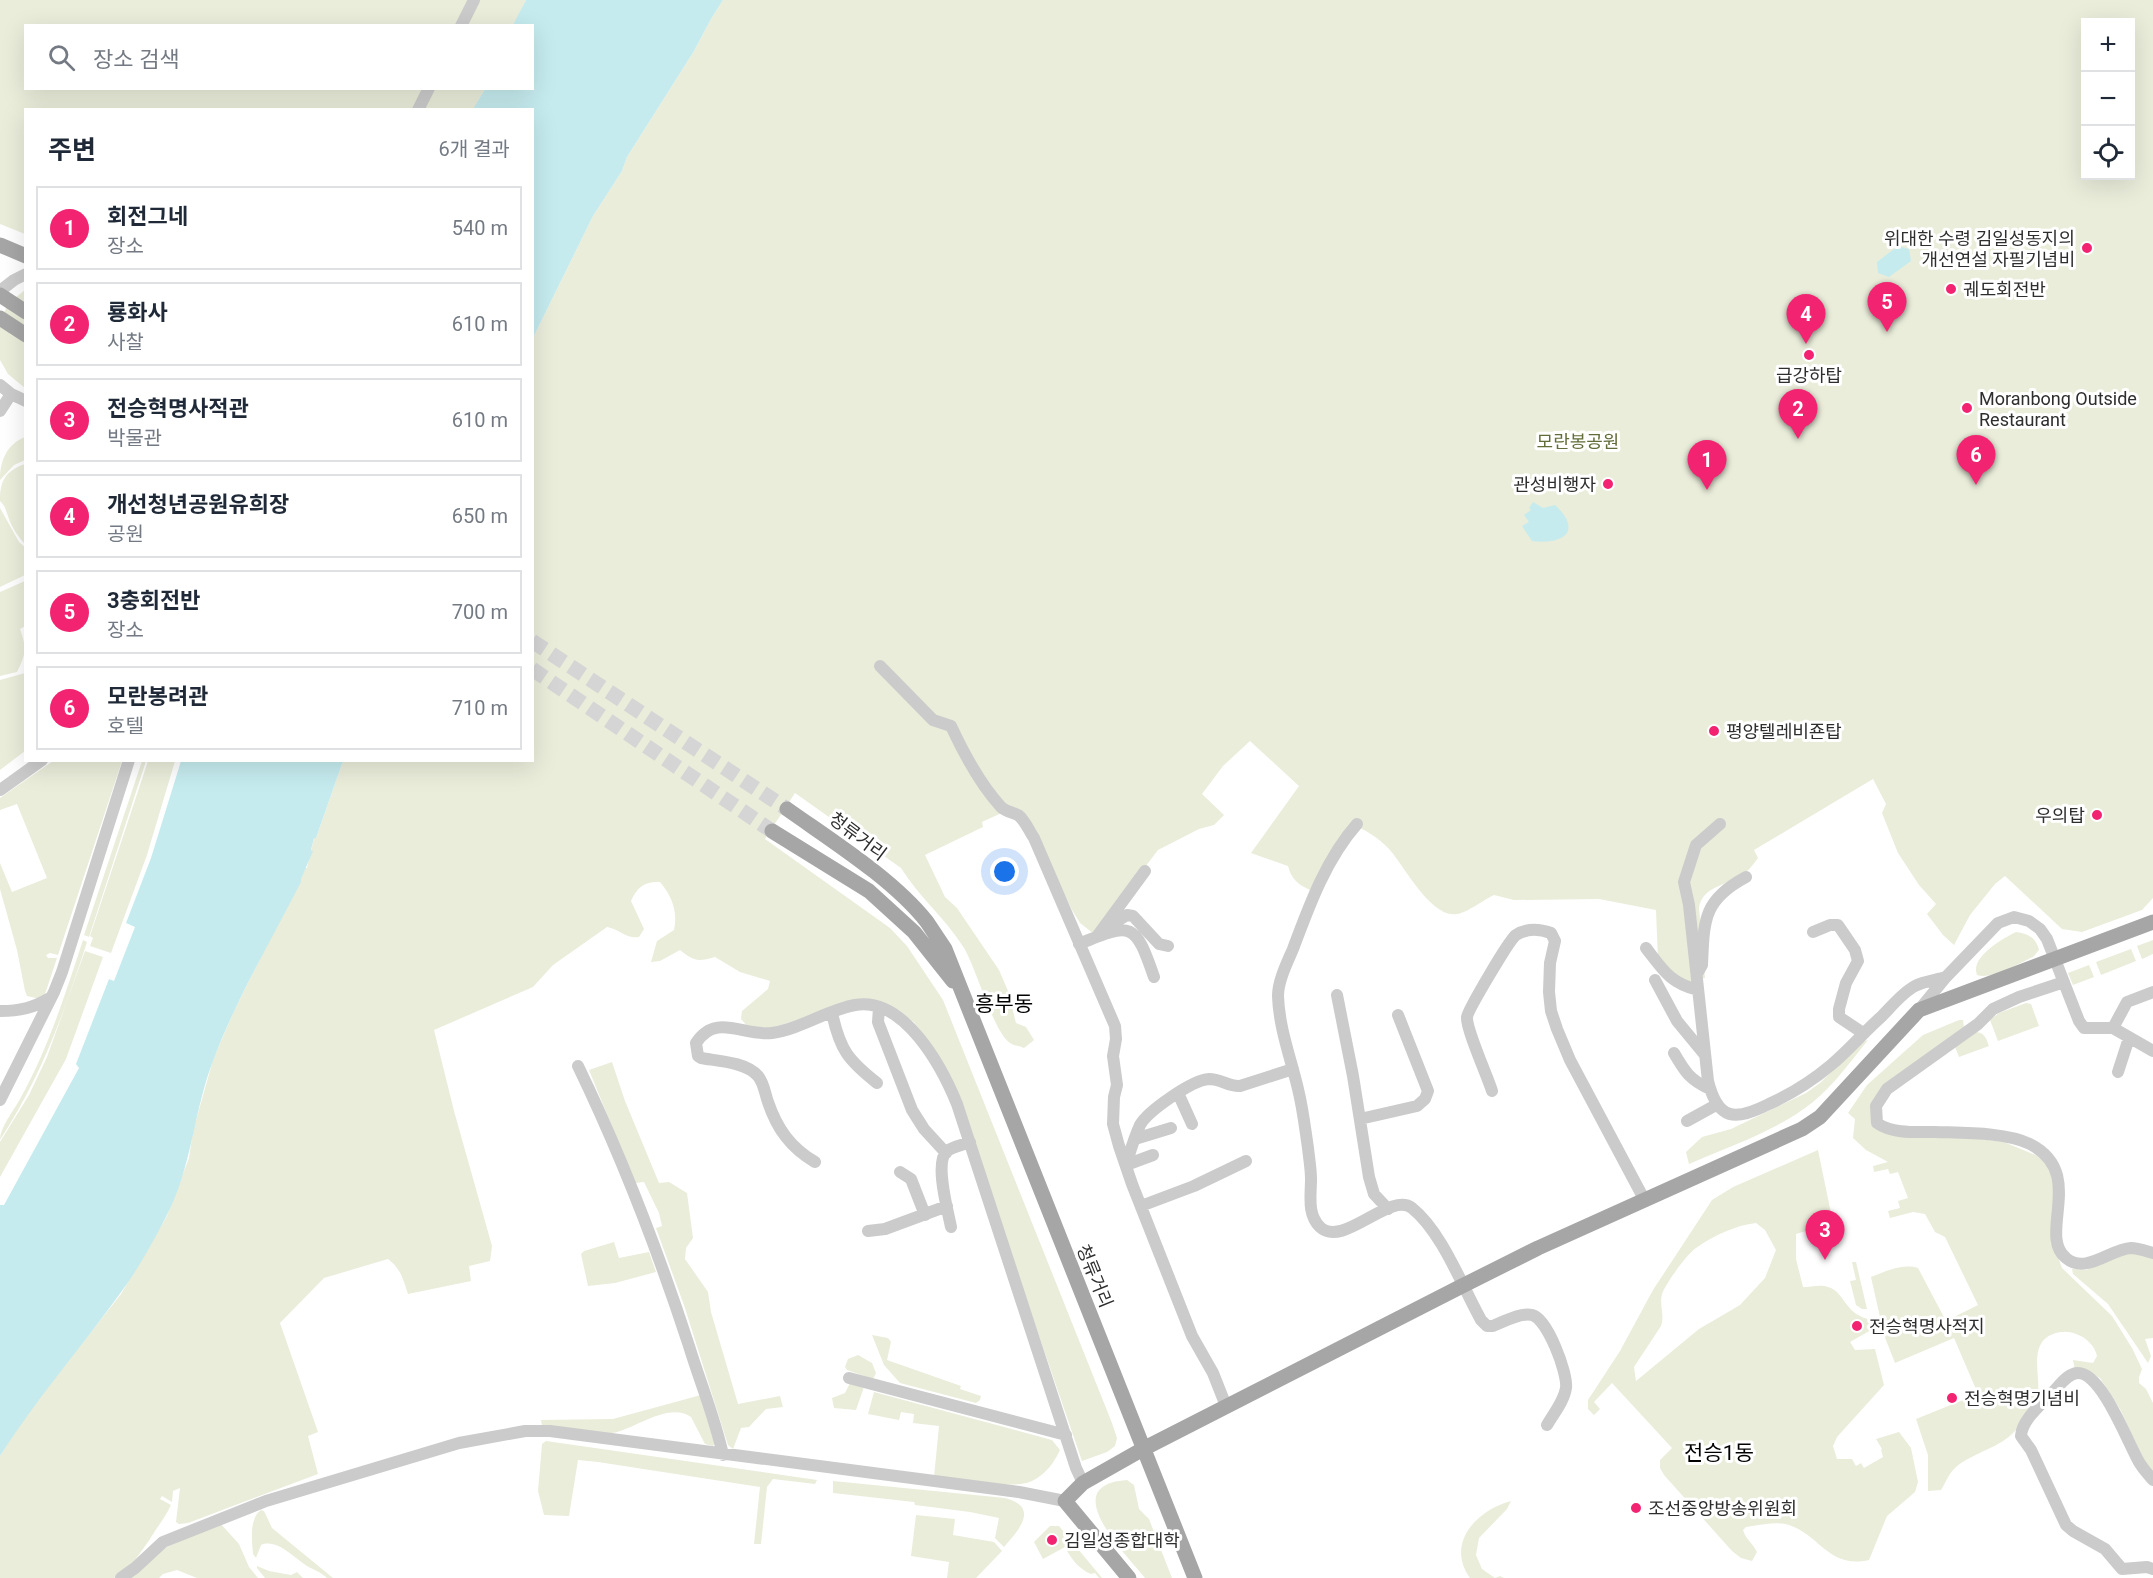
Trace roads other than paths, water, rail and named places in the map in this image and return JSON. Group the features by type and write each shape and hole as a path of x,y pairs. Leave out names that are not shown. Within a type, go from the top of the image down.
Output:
{"main road":[{"path":"0,245 24,255"},
{"path":"0,295 24,311"},
{"path":"0,318 24,333"},
{"name":"청류거리","path":"788,809 879,877 926,921 945,949 1196,1578"},
{"name":"청류거리","path":"772,831 869,891 895,912 959,987"},
{"path":"1129,1578 1065,1501 1083,1483 1226,1406 1538,1248 1790,1135 1820,1117 1919,1010 2153,922"}],"street":[{"path":"462,24 474,0"},
{"path":"419,108 428,90"},
{"path":"0,291 24,275"},
{"path":"0,385 10,394 24,400"},
{"path":"0,411 10,394"},
{"path":"880,666 933,720 951,726 959,744 986,788 1006,811 1018,815 1023,820 1034,838 1115,1026 1116,1039 1113,1056 1117,1085 1113,1124 1126,1165 1192,1336 1213,1373 1226,1406"},
{"path":"0,789 39,762"},
{"path":"0,1100 62,972 128,762"},
{"path":"1357,824 1316,889 1278,989 1282,1028 1304,1118 1311,1171 1311,1212 1315,1221 1327,1232 1335,1232 1389,1209 1404,1205 1411,1207 1438,1238 1462,1286 1481,1320 1487,1326 1528,1314 1536,1315 1542,1321 1563,1364 1566,1386 1562,1400 1547,1425"},
{"path":"1720,824 1696,845 1684,882 1689,905 1705,1055 1710,1089 1716,1105 1728,1113 1738,1115 1754,1112 1805,1086 1832,1065 1863,1033 1915,986 1946,977"},
{"path":"1098,936 1145,871"},
{"path":"1696,976 1702,965 1707,914 1715,899 1730,885 1746,877"},
{"path":"1112,930 1126,915 1133,916 1159,944 1168,946"},
{"path":"1919,1010 1946,977 1998,923 2014,917 2029,921 2040,929 2047,939 2079,1021 2084,1028 2113,1028 2153,1051"},
{"path":"1812,932 1830,925 1838,925 1855,950 1858,961 1846,983 1839,1017 1863,1033"},
{"path":"1079,944 1112,930 1124,929 1137,937 1154,977"},
{"path":"1492,1091 1467,1027 1469,1009 1505,947 1516,935 1529,930 1543,930 1551,933 1555,941 1550,963 1549,992 1551,1011 1557,1029 1570,1060 1644,1199"},
{"path":"1646,948 1667,976 1684,986 1698,990"},
{"path":"1655,980 1677,1021 1705,1055"},
{"path":"2064,982 2019,997 1993,1009 1977,1024 1887,1089 1876,1106 1877,1123 1884,1128 1910,1132 2011,1137 2030,1144 2046,1154 2053,1163 2058,1177 2057,1230 2059,1249 2065,1258 2074,1263 2087,1263 2131,1248 2153,1253"},
{"path":"2113,1028 2119,1013 2127,1002 2153,992"},
{"path":"1337,995 1374,1194 1389,1209"},
{"path":"0,1011 33,1008 51,998"},
{"path":"815,1162 800,1154 789,1143 774,1117 763,1085 757,1076 738,1066 698,1056 696,1043 707,1030 722,1026 770,1033 797,1027 854,1005 869,1004 890,1012 904,1021 932,1055 949,1082 1083,1483"},
{"path":"879,1008 878,1022 912,1110 924,1129 946,1153"},
{"path":"832,1013 844,1052 877,1083"},
{"path":"1360,1119 1417,1106 1425,1099 1428,1091 1398,1015"},
{"path":"2118,1072 2129,1038"},
{"path":"1674,1053 1686,1075 1710,1089"},
{"path":"578,1066 650,1232 684,1330 723,1455"},
{"path":"1126,1165 1142,1123 1178,1093 1194,1083 1208,1079 1240,1086 1293,1069"},
{"path":"1178,1093 1192,1124"},
{"path":"1687,1121 1716,1105"},
{"path":"1135,1138 1171,1128"},
{"path":"951,1227 941,1170 947,1150 970,1142"},
{"path":"1126,1165 1153,1155"},
{"path":"1141,1206 1194,1186 1246,1161"},
{"path":"900,1172 911,1179 925,1215"},
{"path":"868,1231 885,1229 947,1206"},
{"path":"2153,1480 2139,1463 2101,1390 2090,1377 2081,1372 2064,1380 2027,1420 2021,1431 2020,1436 2031,1450 2066,1525 2073,1532 2105,1549 2122,1569 2153,1569"},
{"path":"849,1378 1066,1435"},
{"path":"121,1578 163,1542 248,1508 400,1460 490,1436 525,1431 550,1431 1018,1492 1065,1501"}],"water":[{"path":"526,0 723,0 593,216 534,336 534,108 474,108 484,90 534,90 534,24 514,24"},
{"path":"1898,246 1909,249 1911,261 1889,277 1878,273 1877,262"},
{"path":"1533,502 1543,508 1555,505 1564,514 1568,523 1566,535 1552,541 1532,541 1522,526 1529,522 1524,515 1531,510 1529,508"},
{"path":"181,762 343,762 316,838 314,838 311,850 313,851 301,882 243,993 213,1061 182,1179 166,1217 126,1286 28,1414 0,1456 0,1205 4,1205 79,1068 76,1064 109,979 114,981 135,927 126,923 151,858"}],"tunnel":[{"path":"534,642 787,809"},
{"path":"534,670 772,831"}],"place":[{"name":"위대한 수령 김일성동지의 개선연설 자필기념비","path":"2087,248"},
{"name":"궤도회전반","path":"1951,289"},
{"name":"3충회전반","path":"1887,332"},
{"name":"개선청년공원유희장","path":"1806,344"},
{"name":"급강하탑","path":"1809,355"},
{"name":"Moranbong Outside Restaurant","path":"1967,408"},
{"name":"룡화사","path":"1798,439"},
{"name":"관성비행자","path":"1608,484"},
{"name":"모란봉려관","path":"1976,485"},
{"name":"회전그네","path":"1707,490"},
{"name":"평양텔레비죤탑","path":"1714,731"},
{"name":"우의탑","path":"2097,815"},
{"name":"전승혁명사적관","path":"1825,1260"},
{"name":"전승혁명사적지","path":"1857,1326"},
{"name":"전승혁명기념비","path":"1952,1398"},
{"name":"조선중앙방송위원회","path":"1636,1508"},
{"name":"김일성종합대학","path":"1052,1540"}],"district":[{"name":"흥부동","path":"1004,1004"},
{"name":"전승1동","path":"1719,1453"}],"park label":[{"name":"모란봉공원","path":"1578,441"}]}
